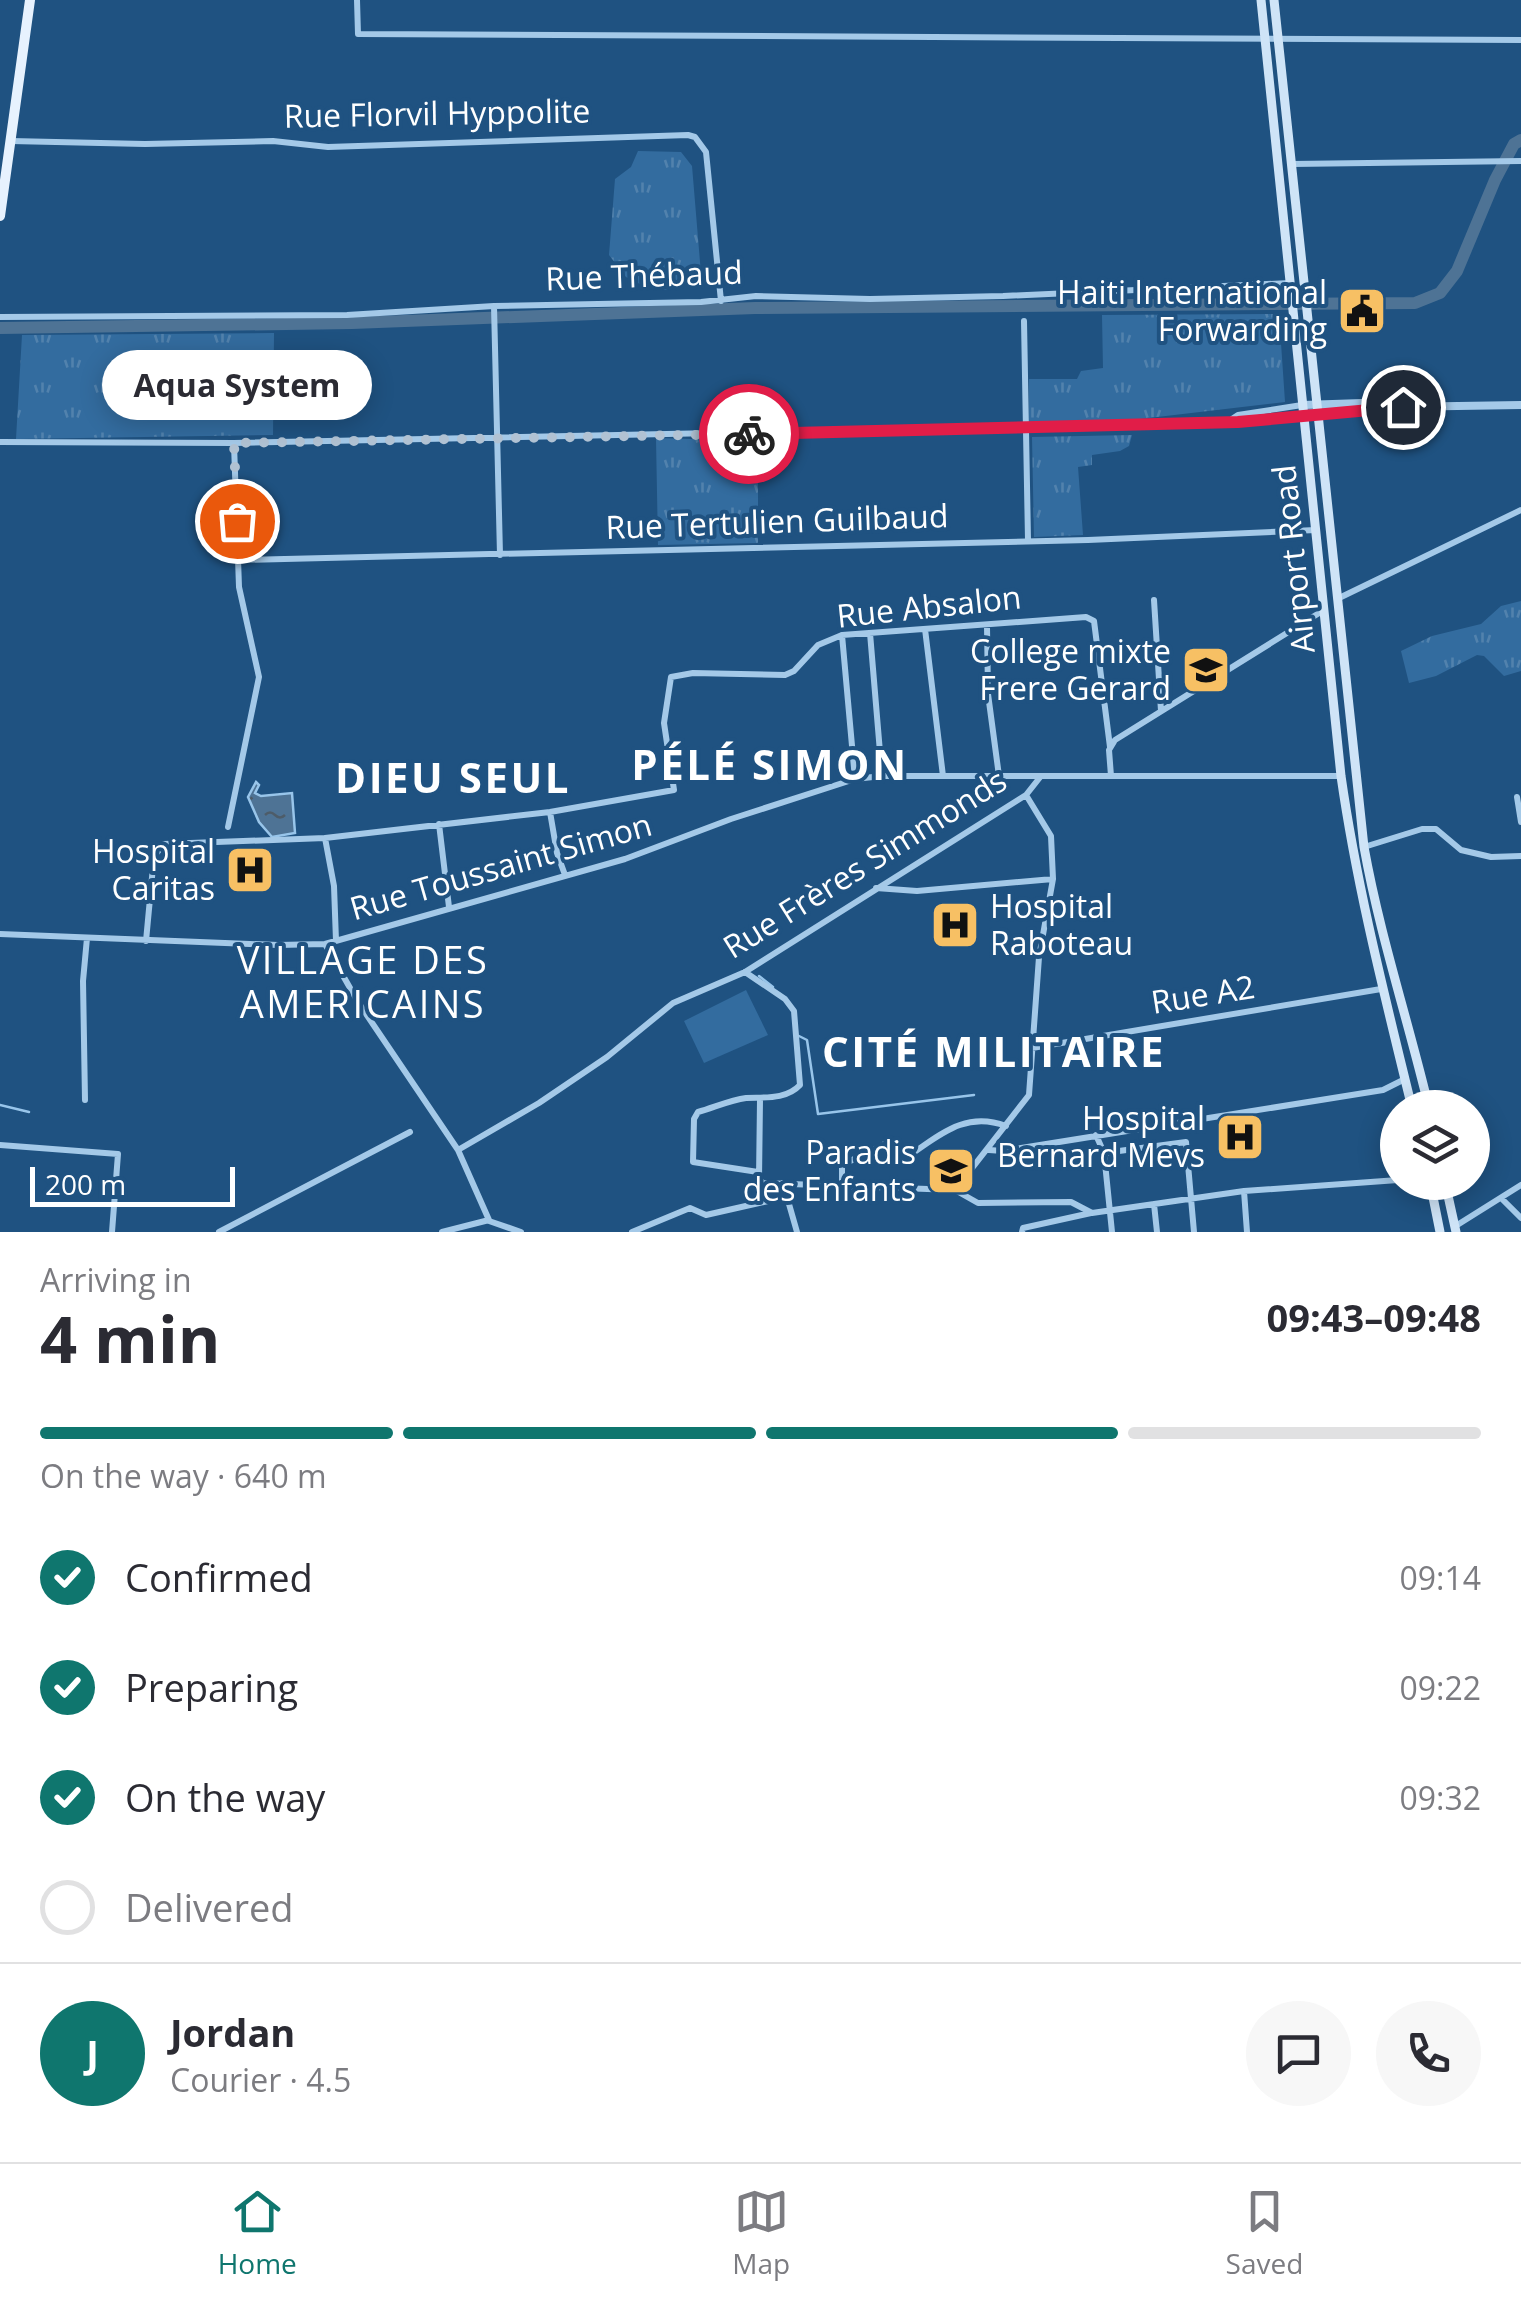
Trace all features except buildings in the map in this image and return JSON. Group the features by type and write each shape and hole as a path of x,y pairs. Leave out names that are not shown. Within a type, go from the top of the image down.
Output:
{"main road":[{"path":"0,216 30,0"},
{"name":"Airport Road","path":"1261,0 1341,776 1354,863 1407,1090"},
{"name":"Airport Road","path":"1274,0 1364,847 1394,984 1424,1090"},
{"path":"1341,776 1354,774"},
{"path":"1434,1200 1440,1232"},
{"path":"1449,1200 1455,1229"}],"street":[{"path":"358,0 358,34 1521,40"},
{"name":"Rue Florvil Hyppolite","path":"10,141 273,141 328,147 688,134 706,152 721,301"},
{"path":"1292,164 1520,161"},
{"name":"Rue Thébaud","path":"0,316 347,315 721,301 756,296 870,299 1290,285"},
{"path":"494,308 500,555"},
{"path":"1024,320 1028,540"},
{"path":"0,442 234,443 1026,428 1230,420 1238,415 1303,410 1521,404"},
{"path":"228,827 259,677 239,587 234,443"},
{"path":"1338,599 1521,510"},
{"name":"Rue Tertulien Guilbaud","path":"239,560 1316,530"},
{"path":"1154,600 1161,711"},
{"path":"1111,776 1110,747 1324,610"},
{"name":"Rue Absalon","path":"146,941 154,856 164,844 325,838 550,812 674,790 664,723 671,676 693,672 786,674 794,671 818,645 842,635 1086,617 1094,621 1110,747"},
{"path":"987,626 988,694 999,776"},
{"path":"925,629 942,776"},
{"path":"870,632 882,776"},
{"path":"842,635 855,779"},
{"name":"Rue Frères Simmonds","path":"458,1150 607,1057 673,1003 746,972 1026,795 1042,776 1341,776"},
{"name":"Rue Toussaint Simon","path":"0,934 325,944 626,859 811,791 855,779 1042,776"},
{"path":"955,1190 1029,1095 1040,957 1053,879 1051,836 1026,795"},
{"path":"1520,795 1521,822"},
{"path":"550,812 565,875"},
{"path":"439,824 449,907"},
{"path":"1364,847 1422,828 1436,829 1461,850 1491,857 1521,856"},
{"path":"325,838 334,886 336,941"},
{"path":"876,888 917,890 1053,879"},
{"path":"85,1100 83,981 87,938"},
{"path":"325,944 358,1002 458,1150 489,1220"},
{"path":"746,972 785,999 794,1010 801,1081 792,1093 760,1100 746,1098 698,1112 694,1119 693,1162 759,1172"},
{"name":"Rue A2","path":"1032,1048 1381,989"},
{"path":"988,1150 1003,1151 1383,1090 1404,1079"},
{"path":"760,1100 759,1172 763,1183 955,1190 978,1203 1071,1202 1092,1212"},
{"path":"842,1185 842,1165 891,1141 910,1155 946,1128 978,1120 1006,1126"},
{"path":"220,1232 410,1132"},
{"path":"1096,1135 1104,1154 1112,1232"},
{"path":"1104,1154 1186,1142 1194,1232"},
{"path":"0,1145 118,1154 112,1232"},
{"path":"1022,1232 1024,1228 1110,1209 1244,1191 1380,1181"},
{"path":"783,1183 796,1232"},
{"path":"1455,1229 1521,1185"},
{"path":"1244,1191 1247,1232"},
{"path":"632,1232 690,1208 706,1215 786,1197"},
{"path":"1502,1199 1521,1218"},
{"path":"1154,1204 1157,1232"},
{"path":"442,1232 489,1220 521,1232"}],"green space":[{"path":"638,151 681,152 692,166 701,274 695,283 664,290 642,285 626,277 609,255 615,179 631,167"},
{"path":"1279,314 1285,402 1140,419 1029,422 1029,379 1077,379 1081,371 1103,368 1102,315"},
{"path":"274,333 273,435 16,439 22,335"},
{"path":"1132,435 1129,446 1092,455 1092,465 1078,467 1083,535 1034,537 1032,437"},
{"path":"656,438 758,441 758,543 658,545"},
{"path":"1521,601 1521,671 1504,676 1484,656 1477,655 1436,676 1409,683 1401,651 1432,636 1481,624 1501,606"},
{"path":"746,990 768,1035 704,1063 684,1021"}],"water":[{"path":"256,782 259,785 255,793 261,796 292,793 295,833 272,837 259,822 248,797"}],"waterway":[{"path":"0,328 352,323 755,308 1415,303 1440,293 1457,271 1495,180 1514,144 1521,140"},
{"path":"759,976 773,987"},
{"path":"799,1036 807,1040 818,1114 974,1095"},
{"path":"0,1105 29,1112"}],"way so far":[{"path":"237,521 234,443 749,434"}],"place":[{"name":"Haiti International Forwarding","path":"1362,311"},
{"name":"Aqua System","path":"237,521"},
{"name":"College mixte Frere Gerard","path":"1206,670"},
{"name":"Hospital Caritas","path":"250,870"},
{"name":"Hospital Raboteau","path":"955,925"},
{"name":"Hospital Bernard Mevs","path":"1240,1137"},
{"name":"Paradis des Enfants","path":"951,1171"}],"district":[{"name":"PÉLÉ SIMON","path":"770,765"},
{"name":"DIEU SEUL","path":"453,778"},
{"name":"VILLAGE DES AMERICAINS","path":"363,983"},
{"name":"CITÉ MILITAIRE","path":"994,1052"}],"route":[{"path":"749,434 1238,422 1403,407"}]}
